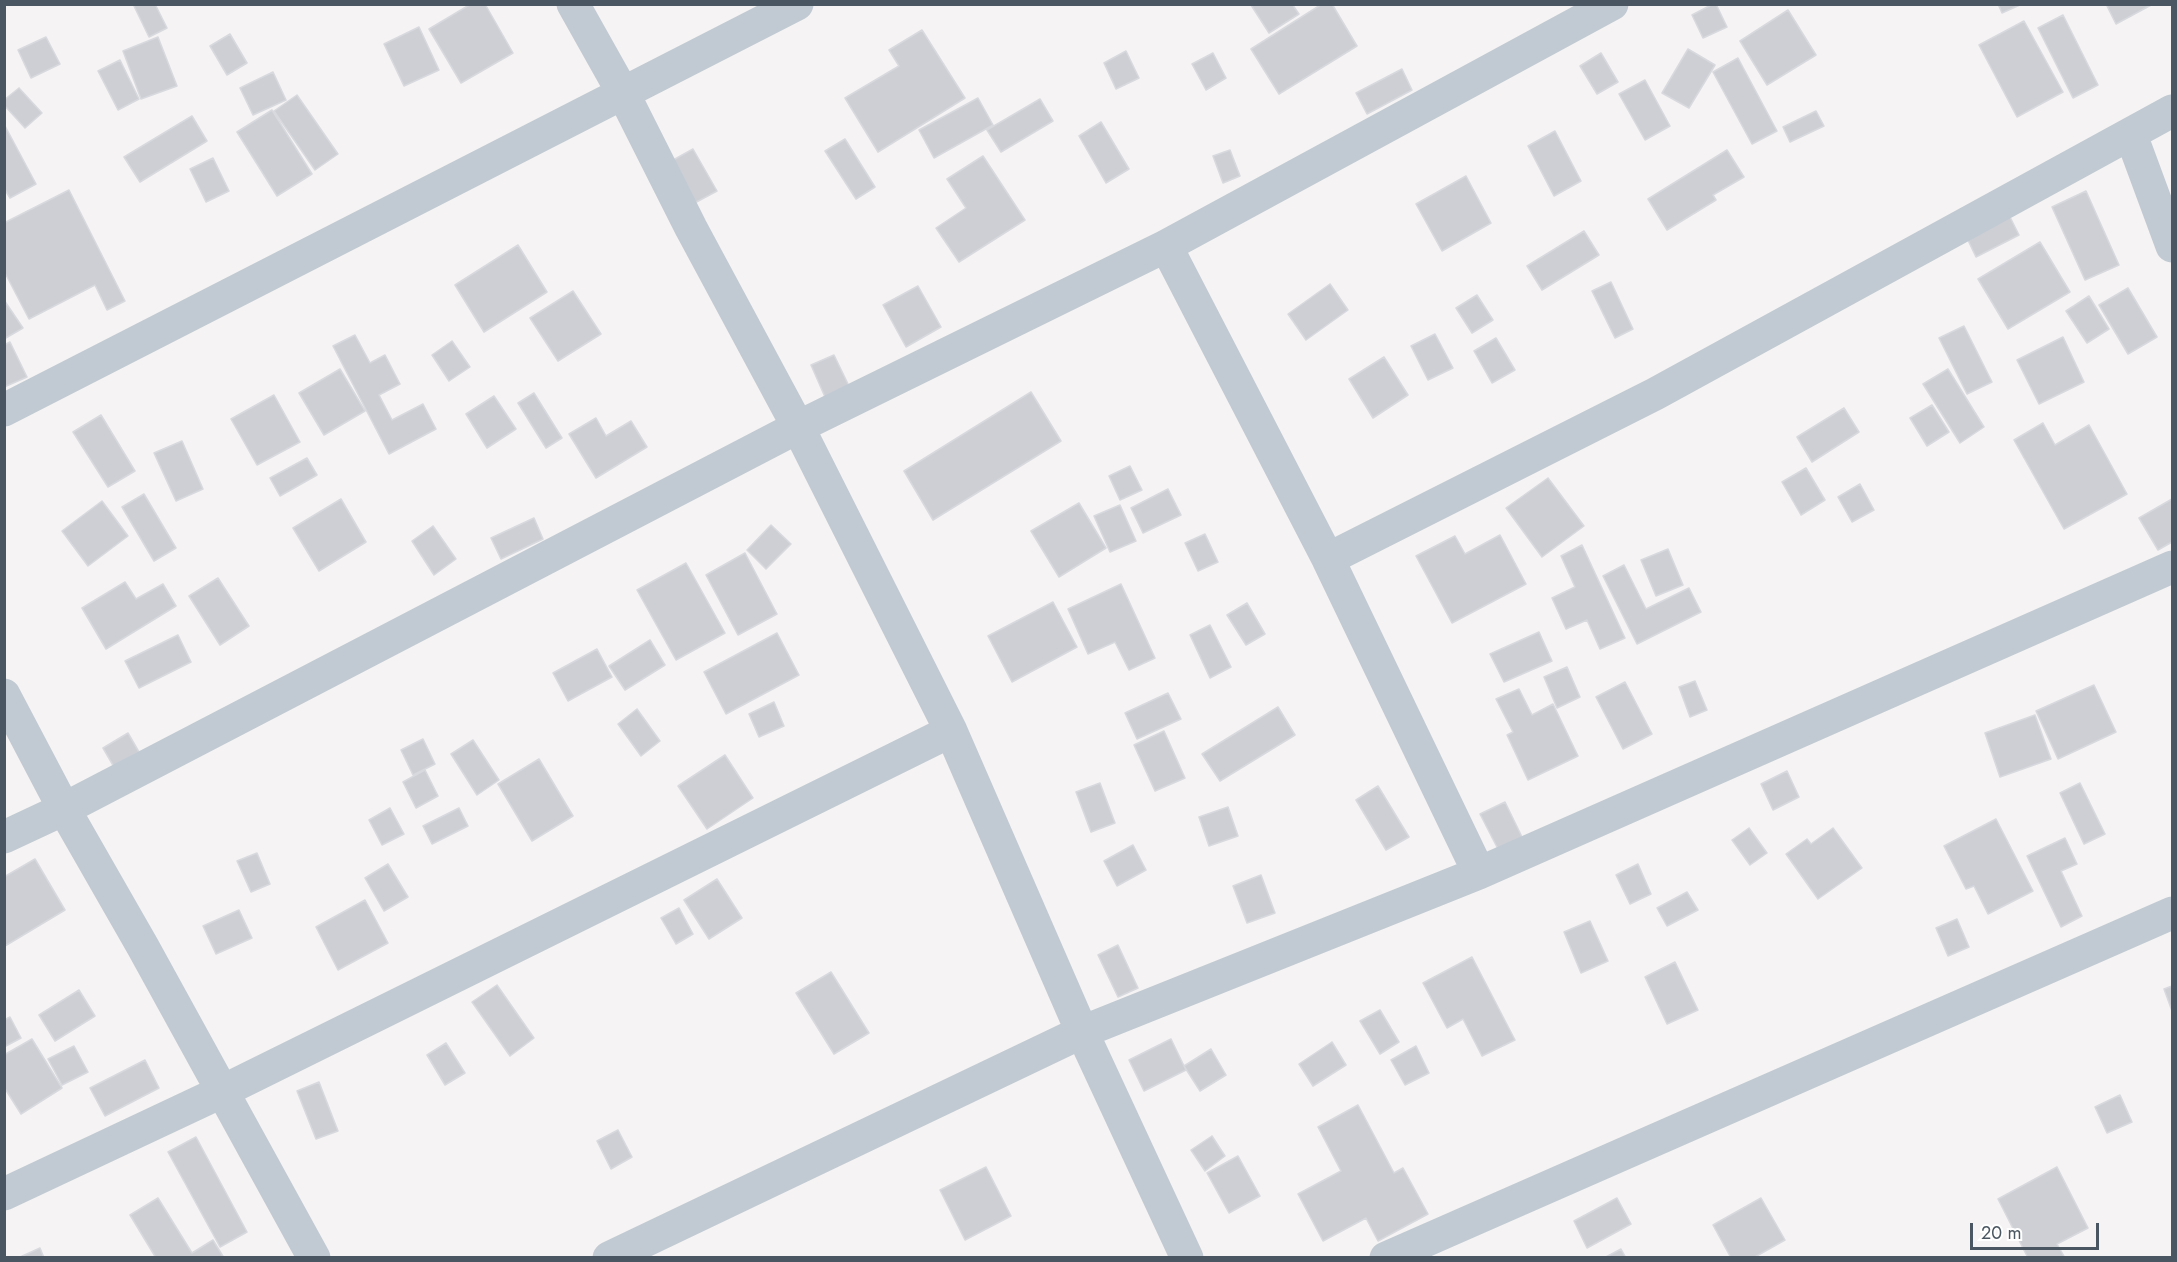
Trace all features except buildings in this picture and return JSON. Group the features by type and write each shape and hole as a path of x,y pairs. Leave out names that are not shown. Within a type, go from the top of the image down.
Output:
{"street":[{"path":"573,4 623,93 798,427 951,730 1082,1032 1187,1257"},
{"path":"4,410 797,4"},
{"path":"4,837 63,809 798,427 1166,246 1612,4"},
{"path":"1328,559 1665,388 2172,111"},
{"path":"2131,135 2172,246"},
{"path":"1166,246 1328,559 1479,873"},
{"path":"609,1257 1082,1032 1479,873 2172,567"},
{"path":"4,695 63,809 143,947 314,1257"},
{"path":"4,1194 221,1092 951,730"},
{"path":"1386,1257 2172,914"}]}
